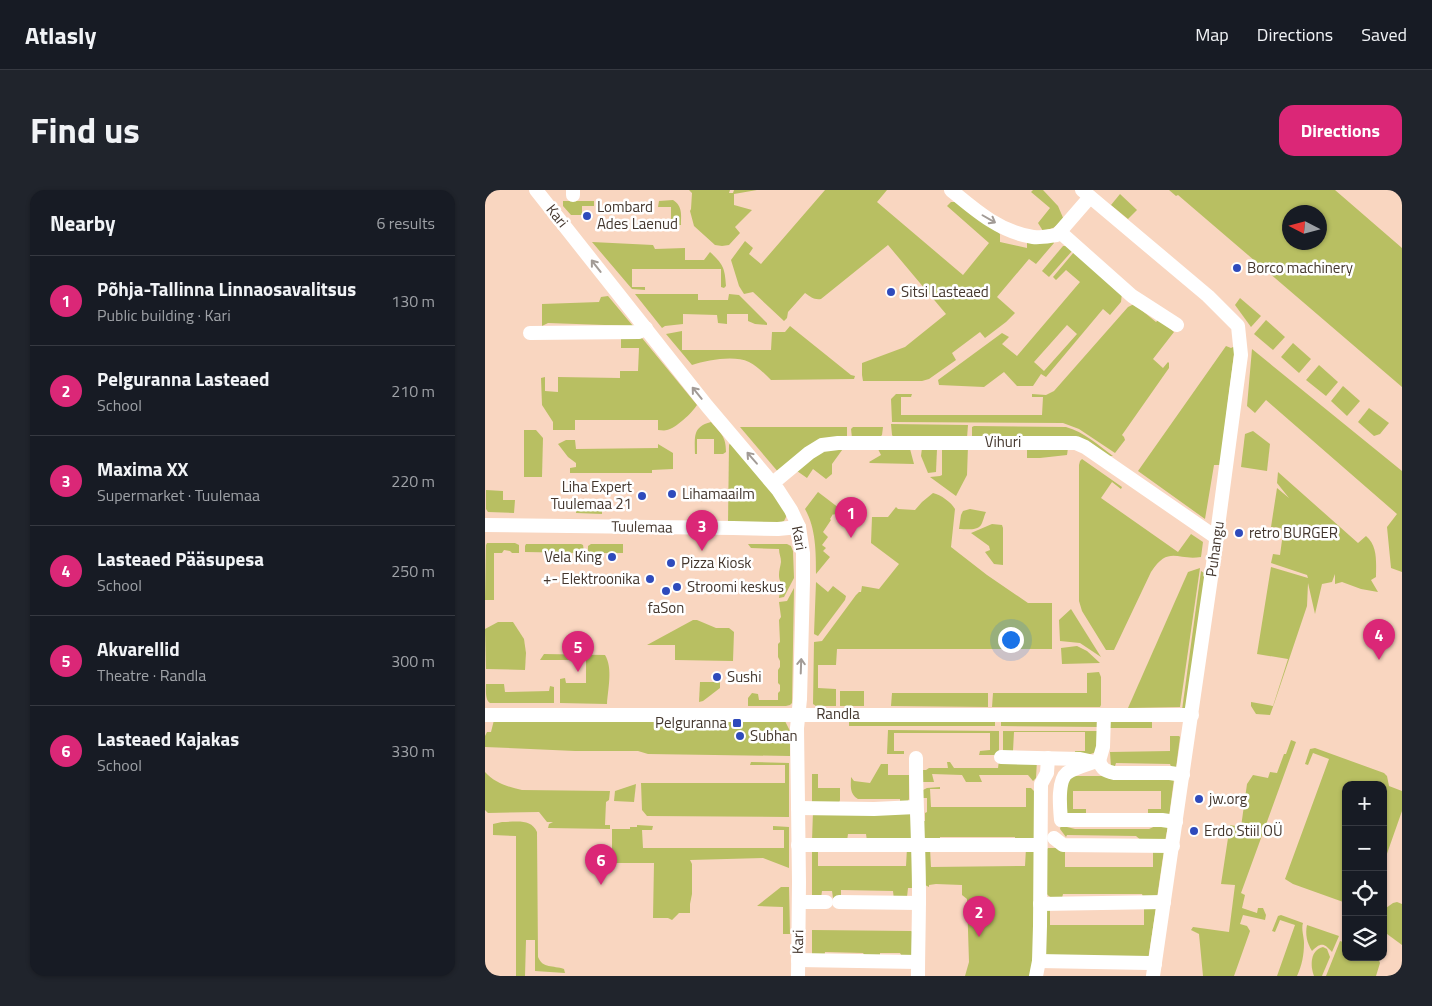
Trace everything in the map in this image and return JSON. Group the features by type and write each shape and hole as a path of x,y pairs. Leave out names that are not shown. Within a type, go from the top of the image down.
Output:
{"street":[{"name":"Kari","path":"536,190 707,406 773,483 791,510 799,527 803,553 803,581 798,714 798,976"},
{"path":"951,190 984,217 1008,230 1033,237 1057,235 1086,193"},
{"name":"Puhangu","path":"1086,193 1224,311 1238,326 1241,355 1192,715 1154,970"},
{"path":"1059,232 1077,245 1132,296 1177,325"},
{"path":"531,333 639,332 645,328"},
{"name":"Vihuri","path":"773,483 809,453 822,445 838,442 1076,443 1085,447 1217,538"},
{"name":"Tuulemaa","path":"485,525 799,527"},
{"name":"Randla","path":"485,715 1192,715"},
{"path":"1104,715 1103,747 1096,761 1067,773 1062,780 1060,792 1061,820 1161,820 1176,822"},
{"path":"1001,757 1080,759 1096,761 1101,768 1114,773 1170,773 1183,775"},
{"path":"798,960 918,969 919,903 916,758"},
{"path":"1036,976 1039,961 1041,784 1047,773 1048,758"},
{"path":"798,808 874,809 916,807"},
{"path":"1054,838 1063,845 1173,846"},
{"path":"798,845 1040,845"},
{"path":"799,902 919,903"},
{"path":"1040,904 1165,902"},
{"path":"1039,961 1154,970"}],"green space":[{"path":"689,190 730,190 729,193 733,193 734,190 757,190 734,194 734,205 752,210 735,227 740,233 729,245 715,245 694,226 690,211 692,193"},
{"path":"825,190 887,190 877,202 963,275 989,243 947,206 951,202 958,202 1000,234 1000,242 1027,248 1027,240 1053,241 1054,243 1036,264 1029,259 997,297 1015,313 985,338 980,332 952,353 956,360 929,379 922,381 863,381 862,363 905,347 946,314 888,245 821,299 814,299 805,293 788,312 787,318 784,321 753,292 744,294 739,286 731,260 745,241 753,248 749,254 761,264"},
{"path":"1033,190 1043,190 1058,206 1064,220 1053,228 1043,231 1038,223 1050,208 1031,192"},
{"path":"1169,190 1335,190 1402,248 1402,387 1178,195 1176,196"},
{"path":"1120,194 1137,210 1128,219 1111,205"},
{"path":"673,200 680,208 681,225 671,225 671,207 658,207 659,201"},
{"path":"563,201 594,201 594,206 582,206 582,215 571,215 563,206"},
{"path":"592,242 653,245 655,249 685,248 685,260 704,260 710,252 723,267 726,286 724,288 721,287 721,269 632,269 632,287 645,287 645,290 632,289"},
{"path":"1063,246 1073,250 1049,277 1042,271"},
{"path":"1074,252 1122,293 1121,302 1110,315 1103,309 1046,377 1041,374 1033,386 1017,386 1004,372 984,387 939,385 938,380 1002,333 1009,337 1002,344 1017,356 1080,282 1066,270 1056,280 1053,277","holes":["1067,325 1077,334 1044,371 1034,362"]},
{"path":"635,294 698,294 698,300 728,300 729,294 739,295 767,325 748,321 748,314 727,314 727,324 718,323 717,315 683,314 683,324 662,328"},
{"path":"608,296 633,326 548,323 542,326 542,304 599,302 601,297"},
{"path":"1240,298 1261,316 1251,327 1235,305"},
{"path":"1134,304 1156,322 1159,319 1174,332 1153,359 1163,368 1168,362 1169,368 1122,435 1125,440 1115,453 1079,429 1063,423 892,422 891,399 896,394 912,394 911,397 901,397 901,415 1042,415 1043,397 1032,397 1032,394 1046,395 1054,391 1128,307"},
{"path":"1266,320 1285,337 1273,350 1254,334"},
{"path":"790,326 851,375 855,376 854,379 771,380 749,362 736,359 713,360 692,365 666,334 682,331 682,350 771,350 772,332 785,332"},
{"path":"621,338 642,338 697,405 695,408 679,423 666,430 658,430 658,420 575,420 575,430 553,430 553,422 542,405 541,378 545,377 545,391 558,392 558,377 620,378 620,371 638,371 639,348 621,348"},
{"path":"1293,343 1311,359 1299,373 1281,357"},
{"path":"1226,346 1231,348 1235,346 1220,465 1214,465 1205,519 1138,471"},
{"path":"1252,349 1402,471 1402,572 1391,568 1387,527 1397,514 1266,400 1255,413 1247,406"},
{"path":"1319,365 1338,382 1326,396 1306,380"},
{"path":"1343,386 1360,401 1347,416 1331,401"},
{"path":"1369,408 1389,423 1380,434 1374,436 1358,422"},
{"path":"711,422 724,439 726,452 714,454 714,439 697,439 697,454 695,454 696,433 700,427"},
{"path":"891,424 968,425 967,438 894,438"},
{"path":"740,427 847,427 847,439 779,473"},
{"path":"853,427 883,427 882,435 880,437 852,438 851,429"},
{"path":"972,427 1066,427 1085,435 1113,456 1109,456 1088,441 1082,439 972,439"},
{"path":"524,430 536,430 543,438 542,477 524,477"},
{"path":"1253,431 1270,444 1267,471 1241,467 1245,434"},
{"path":"566,440 575,440 576,449 658,448 658,444 673,453 673,469 652,470 652,473 570,473 570,468 576,467 576,463 568,457 558,444"},
{"path":"731,442 785,507 787,515 784,521 777,524 728,523 729,445"},
{"path":"845,446 832,464 832,474 826,479 813,469 807,478 797,471 817,453"},
{"path":"968,446 967,475 956,496 930,477 942,475 942,449"},
{"path":"877,447 910,449 914,464 870,463 881,455"},
{"path":"922,448 937,449 936,472 928,473 921,456"},
{"path":"1027,448 1068,448 1067,455 1027,458"},
{"path":"1082,459 1122,487 1121,489 1112,482 1101,498 1178,552 1191,534 1203,542 1201,557 1168,556 1157,564 1151,572 1114,650 1106,650 1082,611 1079,601 1079,465"},
{"path":"1278,472 1358,543 1366,536 1370,540 1376,560 1376,577 1371,580 1378,592 1361,589 1342,582 1335,584 1335,574 1332,582 1322,584 1315,614 1308,583 1307,606 1270,715 1256,714 1251,706 1251,702 1273,706 1288,659 1257,654 1271,567 1308,578 1307,575 1271,563 1273,554 1280,555 1283,533 1281,528 1271,527 1277,488 1289,498 1277,483"},
{"path":"486,490 503,491 503,500 515,500 514,513 488,512 486,509"},
{"path":"818,492 839,508 833,514 823,532 828,537 822,545 826,548 823,551 830,557 816,574 813,532 805,509"},
{"path":"933,493 946,499 955,509 951,547 1028,603 1052,603 1052,649 837,649 836,665 818,665 818,688 836,689 836,706 816,706 813,704 814,642 822,641 856,595 861,592 862,586 879,589 899,564 871,543 872,517 888,517 896,507 898,509 915,510"},
{"path":"576,501 602,501 602,514 576,513"},
{"path":"970,509 986,512 982,524 974,529 959,529 963,511"},
{"path":"992,524 1002,525 1003,528 1003,565 994,564 985,552 990,550 989,546 971,533"},
{"path":"487,543 515,543 519,545 519,553 504,550 502,553 494,553 494,600 485,600"},
{"path":"526,544 581,544 584,551 581,553 525,552"},
{"path":"591,544 623,544 623,553 591,553 588,551 588,546"},
{"path":"748,544 787,544 791,546 793,551 794,578 784,597 779,598 781,562 779,549 751,548"},
{"path":"1200,568 1180,707 1128,708 1188,572"},
{"path":"1201,571 1206,577 1186,708 1182,710"},
{"path":"816,582 828,592 833,586 846,596 818,636 814,634"},
{"path":"794,588 792,703 786,706 748,706 748,698 752,693 758,694 759,700 778,700 780,685 778,683 778,670 780,661 778,657 778,644 780,642 779,620 781,617 779,602 787,601"},
{"path":"1071,609 1101,657 1080,643 1060,641 1059,620"},
{"path":"693,620 716,628 729,628 734,632 733,661 675,660 675,645 647,645"},
{"path":"498,622 513,622 524,639 526,653 525,670 486,669 485,629"},
{"path":"1077,646 1087,651 1100,663 1062,664 1061,648"},
{"path":"544,654 605,655 609,666 607,704 560,703 560,679 565,678 566,683 586,683 586,660 540,660"},
{"path":"1099,672 1101,677 1100,707 992,707 993,693 1087,693 1087,673"},
{"path":"700,682 720,682 720,688 699,702"},
{"path":"486,684 504,684 505,692 549,691 550,686 554,687 554,703 490,703 487,698"},
{"path":"840,691 864,691 864,706 840,706"},
{"path":"892,693 988,693 988,707 891,706"},
{"path":"494,720 785,721 790,731 790,756 648,754 638,751 575,751 485,747 485,736 487,732 491,732"},
{"path":"849,721 995,722 995,726 849,726"},
{"path":"1001,721 1100,722 1100,727 1001,726"},
{"path":"1108,721 1152,721 1152,728 1108,728"},
{"path":"888,730 999,731 999,755 979,755 980,751 990,750 990,733 894,733 894,751 904,751 904,754 887,754"},
{"path":"1003,731 1100,731 1096,752 1088,755 1075,755 1075,751 1085,751 1085,732 1014,732 1013,751 1003,755"},
{"path":"1170,736 1180,737 1176,768 1173,771 1170,764 1116,763 1114,769 1111,767 1110,752 1170,751"},
{"path":"1291,740 1296,742 1241,893 1245,895 1242,908 1257,913 1258,908 1263,908 1266,915 1265,920 1243,915 1240,924 1247,926 1250,931 1234,976 1203,976 1199,934 1191,930 1193,927 1229,932 1235,885 1221,884 1230,825 1241,827 1247,784 1253,775 1268,778 1270,772 1277,773"},
{"path":"1315,748 1384,773 1387,776 1389,786 1402,791 1402,811 1387,854 1387,781 1342,781 1342,902 1293,884 1285,879 1329,759 1313,753 1308,765 1305,764 1310,749"},
{"path":"999,760 1037,760 1036,778 1033,781 1028,775 979,775 982,782 966,782 962,775 932,774 934,782 921,782 920,770 948,768 947,762 950,762 954,768 998,768"},
{"path":"751,762 789,763 789,817 647,816 642,810 641,783 785,783 785,765 750,765"},
{"path":"881,764 888,764 888,775 909,775 909,799 907,803 900,806 900,799 858,799 853,795 851,777 854,781 870,783"},
{"path":"485,772 502,784 522,790 610,791 609,800 606,802 605,825 610,825 610,829 548,828 549,824 553,822 547,822 539,812 488,813 485,810"},
{"path":"812,774 818,774 818,788 840,788 839,803 812,805"},
{"path":"1074,776 1170,776 1174,779 1169,817 1148,818 1148,809 1161,809 1161,791 1073,791 1073,809 1086,809 1086,818 1067,814 1067,787 1070,779"},
{"path":"636,784 634,802 614,801 615,791"},
{"path":"940,787 940,789 930,789 931,807 1026,807 1026,788 1031,788 1037,794 1036,840 1015,840 1015,837 940,837 940,842 923,841 921,821 925,821 927,798 922,798 921,791 927,788"},
{"path":"813,811 910,812 915,842 867,841 866,834 848,834 847,841 812,841"},
{"path":"518,821 527,823 537,832 538,957 540,961 549,966 564,969 565,973 535,971 535,940 526,940 525,976 516,976 516,836 493,835 493,824"},
{"path":"1066,823 1067,827 1075,829 1149,829 1162,823 1168,826 1165,841 1143,842 1136,836 1067,835 1066,837 1060,829 1061,825"},
{"path":"637,825 653,826 652,830 642,830 643,848 784,848 784,830 773,830 773,826 789,827 789,868 763,858 690,860 692,864 692,894 690,913 679,913 672,920 668,918 653,918 654,863 612,863 612,829 630,829 630,827 637,827"},
{"path":"1153,847 1164,850 1157,898 1143,897 1142,894 1063,894 1062,898 1054,898 1050,897 1045,891 1048,848 1065,848 1065,867 1153,867"},
{"path":"812,848 818,848 818,866 906,866 907,848 915,849 915,888 908,888 907,897 894,900 893,891 841,890 841,898 833,898 832,891 822,891 821,898 812,898"},
{"path":"921,848 930,848 931,867 1025,866 1026,848 1035,849 1033,976 965,976 969,962 967,899 962,895 962,885 936,884 929,885 929,887 923,884"},
{"path":"781,887 789,887 790,934 783,934 783,907 757,906"},
{"path":"1393,903 1402,904 1402,945 1387,934 1387,907"},
{"path":"1050,906 1050,925 1144,925 1144,907 1156,908 1148,960 1044,956 1044,909"},
{"path":"1281,915 1303,923 1304,952 1297,976 1277,976 1295,925 1280,920 1275,932 1272,931 1278,916"},
{"path":"1307,925 1339,936 1332,952 1322,945 1312,951 1307,938"},
{"path":"812,930 911,931 915,933 915,956 904,960 900,953 880,953 880,957 866,957 863,953 825,952 824,960 812,960"},
{"path":"1340,941 1342,942 1342,961 1379,961 1376,976 1326,976"},
{"path":"1323,947 1327,949 1330,957 1322,976 1314,976 1312,968 1313,955"}],"place":[{"name":"Lombard Ades Laenud","path":"587,216"},
{"name":"Borco machinery","path":"1237,268"},
{"name":"Sitsi Lasteaed","path":"891,292"},
{"name":"Lihamaailm","path":"672,494"},
{"name":"Liha Expert Tuulemaa 21","path":"642,496"},
{"name":"retro BURGER","path":"1239,533"},
{"name":"Põhja-Tallinna Linnaosavalitsus","path":"851,538"},
{"name":"Maxima XX","path":"702,551"},
{"name":"Vela King","path":"612,557"},
{"name":"Pizza Kiosk","path":"671,563"},
{"name":"+- Elektroonika","path":"650,579"},
{"name":"Stroomi keskus","path":"677,587"},
{"name":"faSon","path":"666,591"},
{"name":"Lasteaed Pääsupesa","path":"1379,660"},
{"name":"Akvarellid","path":"578,672"},
{"name":"Sushi","path":"717,677"},
{"name":"Pelguranna","path":"737,723"},
{"name":"Subhan","path":"740,736"},
{"name":"jw.org","path":"1199,799"},
{"name":"Erdo Stiil OÜ","path":"1194,831"},
{"name":"Lasteaed Kajakas","path":"601,885"},
{"name":"Pelguranna Lasteaed","path":"979,937"}]}
